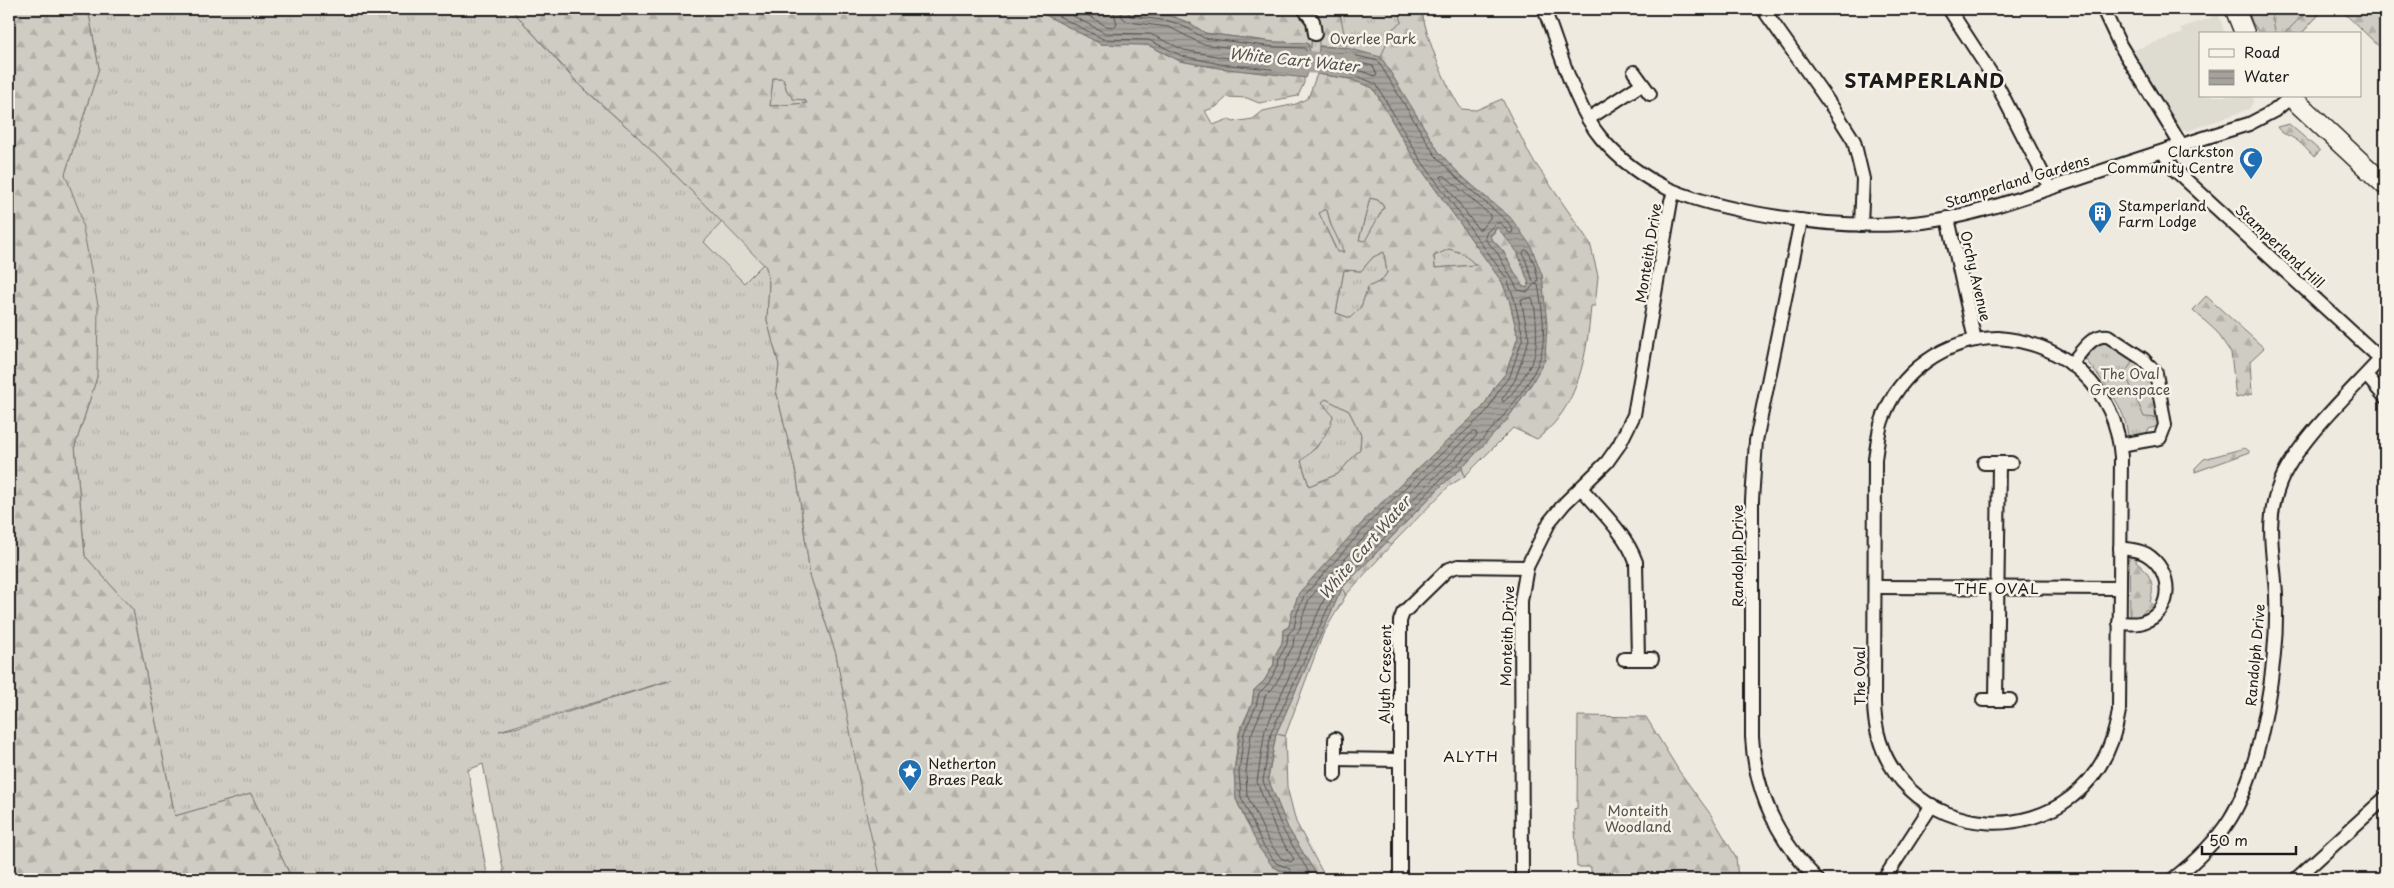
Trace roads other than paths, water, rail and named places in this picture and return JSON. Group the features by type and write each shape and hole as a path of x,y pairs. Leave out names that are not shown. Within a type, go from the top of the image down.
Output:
{"main road":[{"path":"2235,9 2244,32"},
{"path":"2291,98 2385,185"}],"street":[{"path":"1304,9 1313,21 1315,34"},
{"name":"Stamperland Gardens","path":"1544,9 1588,119 1602,139 1624,161 1658,186 1674,193 1721,206 1801,220 1861,225 1923,222 1948,218 2050,188 2264,118 2289,98"},
{"path":"1763,9 1836,111 1854,141 1863,179 1861,225"},
{"path":"1949,9 1992,75 2050,188"},
{"path":"2103,9 2120,46 2181,145"},
{"path":"1588,119 1646,88 1634,72"},
{"name":"Stamperland Hill","path":"2162,152 2174,168 2383,357"},
{"name":"Monteith Drive","path":"1522,879 1521,601 1527,567 1550,522 1565,502 1607,462 1619,445 1634,415 1671,201 1674,193"},
{"name":"Orchy Avenue","path":"1948,218 1975,340"},
{"name":"Randolph Drive","path":"1801,220 1756,441 1752,500 1752,737 1756,775 1765,804 1787,844 1817,879"},
{"path":"2071,364 2093,340 2103,335 2108,336 2143,359 2156,373 2165,425 2164,432 2160,438 2120,445"},
{"name":"The Oval","path":"2010,339 2036,344 2057,354 2071,364 2081,372 2103,399 2120,445 2119,711 2116,728 2111,746 2099,770 2075,795 2046,813 2011,823 1975,822 1952,816 1917,795 1895,771 1885,753 1875,720 1875,460 1882,421 1895,394 1904,381 1918,367 1934,356 1975,340 2010,339"},
{"name":"Randolph Drive","path":"2173,879 2205,852 2219,835 2237,806 2251,772 2264,716 2272,669 2276,611 2270,521 2280,483 2288,466 2302,446 2383,357"},
{"path":"2366,375 2385,396"},
{"path":"1984,463 2005,463 1990,700 2010,700"},
{"path":"1581,488 1617,529 1632,550 1636,562 1638,659"},
{"path":"2119,624 2141,623 2151,618 2160,610 2166,600 2167,590 2165,575 2152,558 2141,551 2120,548"},
{"name":"Alyth Crescent","path":"1400,879 1399,631 1403,613 1447,570 1458,566 1527,567"},
{"path":"1876,587 2119,588"},
{"path":"1624,659 1652,659"},
{"path":"1335,739 1335,775"},
{"path":"1335,759 1399,760"},
{"path":"2296,879 2385,798"},
{"path":"1884,879 1932,805"}],"water":[{"path":"1034,9 1121,9 1171,16 1190,23 1205,33 1274,42 1307,43 1310,55 1309,70 1306,78 1219,68 1180,61 1148,45 1101,44"},
{"path":"1319,46 1347,48 1381,57 1439,152 1463,178 1510,217 1531,246 1542,275 1547,324 1545,360 1506,421 1462,468 1444,483 1342,588 1276,734 1268,779 1288,828 1319,879 1288,879 1287,872 1273,867 1259,848 1236,799 1234,772 1240,732 1252,704 1254,690 1264,681 1274,664 1274,657 1282,643 1283,631 1289,626 1299,593 1372,512 1483,407 1496,385 1506,373 1518,337 1509,299 1502,282 1416,162 1373,88 1350,79 1317,74","holes":["1497,227 1518,253 1529,284 1527,288 1522,286 1503,251 1490,237"]}],"waterway":[{"name":"White Cart Water","path":"1280,61 1348,64"}],"place":[{"name":"Clarkston Community Centre","path":"2251,180"},
{"name":"Stamperland Farm Lodge","path":"2100,234"},
{"name":"Netherton Braes Peak","path":"910,792"}],"district":[{"name":"STAMPERLAND","path":"1925,80"},
{"name":"THE OVAL","path":"1997,587"},
{"name":"ALYTH","path":"1471,755"}],"park label":[{"name":"Overlee Park","path":"1373,38"},
{"name":"The Oval Greenspace","path":"2130,382"},
{"name":"Monteith Woodland","path":"1638,818"}]}
